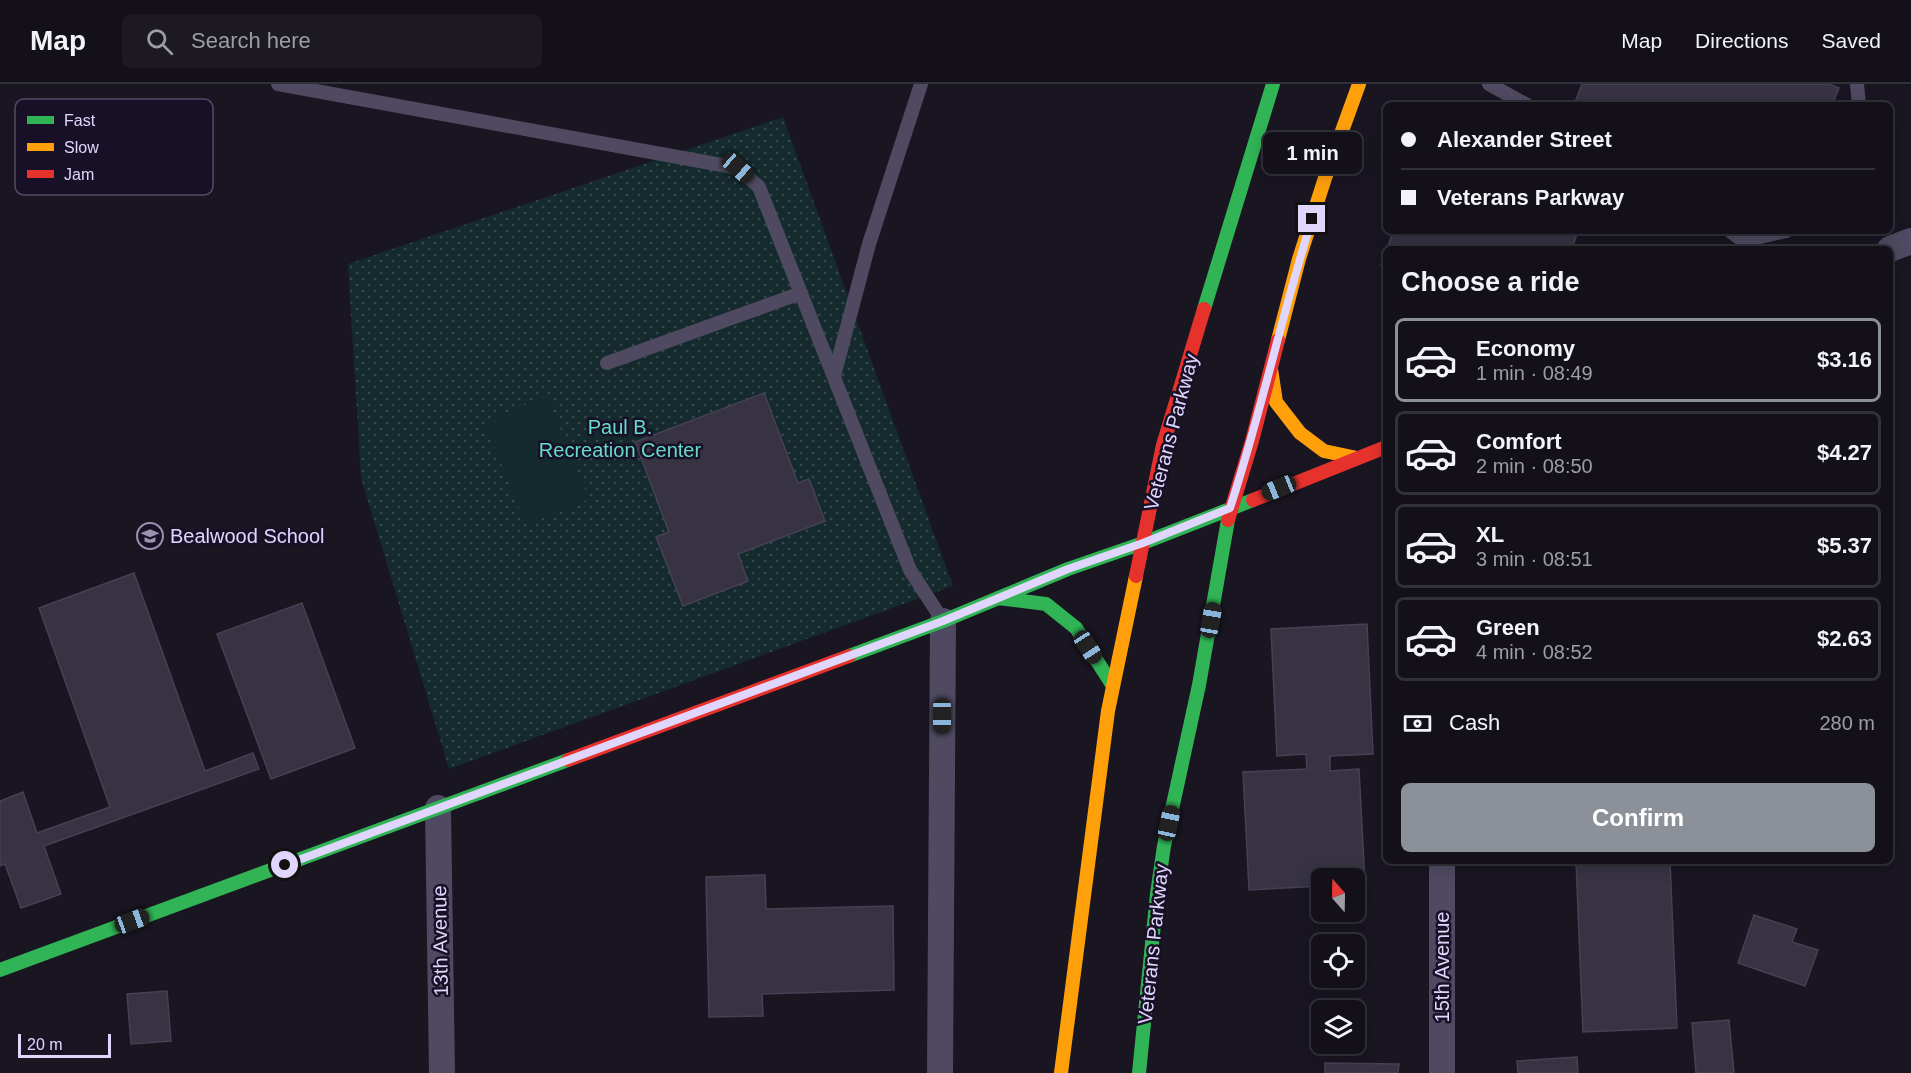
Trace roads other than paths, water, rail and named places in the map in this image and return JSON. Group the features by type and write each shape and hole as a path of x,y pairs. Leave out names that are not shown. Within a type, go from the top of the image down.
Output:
{"main road":[{"name":"Veterans Parkway","path":"1061,1073 1108,711 1163,445 1273,84"},
{"name":"Veterans Parkway","path":"1139,1073 1164,846 1199,685 1230,508 1252,441 1299,259 1359,84"},
{"path":"1271,368 1276,402 1300,433 1324,451 1357,458"},
{"path":"0,970 943,621 1068,569 1143,543 1383,448"},
{"path":"998,598 1046,604 1076,628 1113,686"}],"street":[{"path":"1893,248 1911,241"},
{"path":"940,1073 943,621"},
{"name":"13th Avenue","path":"438,808 442,1073"},
{"name":"15th Avenue","path":"1442,864 1442,1073"}],"lane":[{"path":"278,84 738,168 759,187 910,570 943,621"},
{"path":"834,376 869,244 921,84"},
{"path":"1489,84 1522,102"},
{"path":"1857,84 1859,102"},
{"path":"1733,234 1745,245 1777,234"},
{"path":"607,363 801,293"}],"place":[{"name":"Bealwood School","path":"150,536"}],"park label":[{"name":"Paul B. Recreation Center","path":"620,438"}]}
